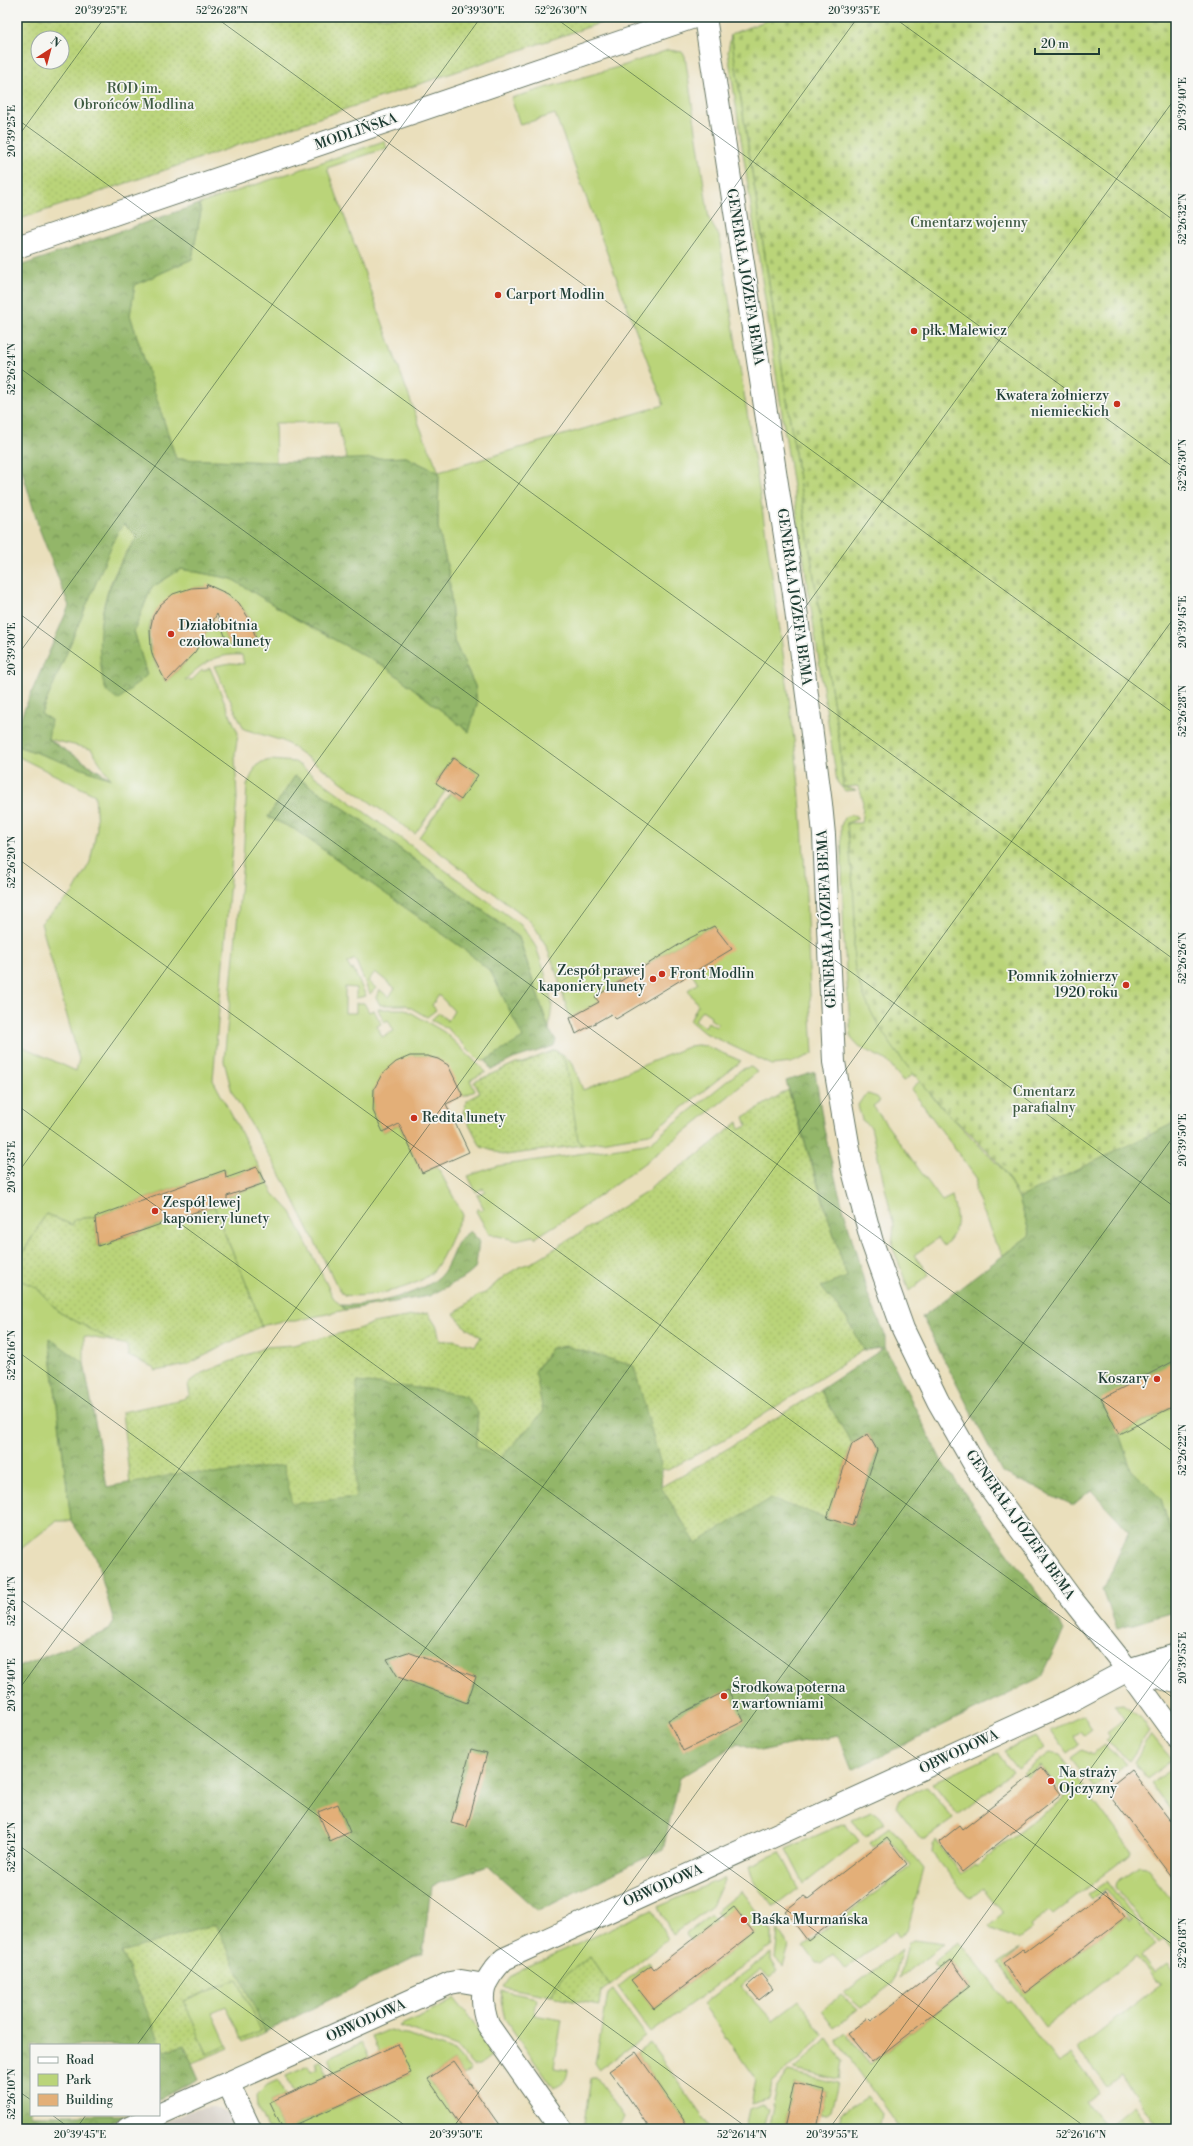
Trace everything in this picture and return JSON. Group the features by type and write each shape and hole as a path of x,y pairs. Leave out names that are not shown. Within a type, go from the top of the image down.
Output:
{"street":[{"name":"MODLIŃSKA","path":"17,246 694,17"},
{"name":"GENERAŁA JÓZEFA BEMA","path":"705,17 798,618 824,835 834,1062 852,1167 872,1242 903,1328 938,1401 980,1474 1070,1598 1128,1670 1176,1736"},
{"name":"OBWODOWA","path":"160,2114 450,1983 461,1981 485,1985 493,1971 504,1959 520,1950 887,1786 1070,1701 1128,1670 1176,1655"},
{"path":"1128,1670 1176,1682"},
{"path":"485,1985 482,2007 488,2025 561,2129"},
{"path":"228,2083 250,2129"},
{"name":"OBWODOWA","path":"127,2129 156,2116"}],"shaded area":[{"path":"210,2106 223,2110 232,2115 240,2129 150,2129 196,2108"}],"green space":[{"name":"ROD im. Obrońców Modlina","path":"17,17 618,17 17,220"},
{"name":"Cmentarz wojenny","path":"776,17 1176,17 1176,1122 1019,1198 997,1161 943,1108 898,1054 877,1022 868,1005 860,987 855,968 855,920 847,823 861,823 863,799 858,786 843,787 840,746 731,34"},
{"path":"731,34 840,746 843,787 856,790 845,791 837,782 728,52"},
{"path":"668,50 682,52 685,56 709,219 719,236 760,496 788,691 800,793 805,868 813,1054 791,1063 772,1065 703,1032 690,1021 698,1005 688,990 698,983 692,973 714,926 688,939 595,997 599,1002 570,1018 554,965 536,928 527,918 419,837 450,793 461,800 478,775 453,758 436,782 446,790 415,834 283,741 244,729 214,666 231,663 244,664 242,655 218,658 204,664 185,680 192,680 202,670 204,671 210,668 238,733 235,754 237,798 213,1080 273,1193 291,1212 333,1297 345,1310 295,1321 282,1321 261,1326 251,1296 214,1206 227,1201 227,1196 264,1184 257,1167 226,1178 225,1170 95,1217 75,1219 72,1225 46,1214 17,1263 17,1044 76,1071 79,1059 41,923 73,893 90,862 97,828 95,795 17,756 17,746 110,778 91,749 48,739 41,714 116,534 124,524 137,537 115,574 103,610 101,648 107,691 147,675 134,631 151,588 181,569 232,579 296,619 387,668 469,732 477,704 475,686 454,641 449,574 438,528 439,473 406,457 347,460 337,422 275,423 276,462 176,459 130,315 135,285 192,259 201,211 199,204 384,141 387,148 327,168 420,427 439,472 664,405 555,114 520,125 511,98 625,65","holes":["202,587 213,588 231,597 238,603 249,619 256,639 228,644 223,630 213,621 207,632 203,630 176,642 185,663 166,682 157,667 149,643 149,630 152,619 166,600 189,589","702,1010 711,1016 710,1019 718,1024 716,1027 708,1022 705,1027 695,1020"]},
{"path":"199,204 201,211 192,259 135,285 130,315 176,459 276,462 406,457 439,473 438,527 449,574 454,641 475,686 477,704 469,732 387,668 296,619 232,579 181,569 151,588 134,631 147,675 118,700 106,690 101,669 99,640 103,609 113,579 137,537 124,524 116,535 41,714 51,720 48,739 111,779 17,746 17,726 69,606 39,528 17,453 17,267"},
{"path":"271,760 295,762 521,925 536,947 544,970 552,1004 549,1030 519,937 360,819 295,776 268,817 294,829 464,949 491,972 524,1038 491,1058 480,1061 448,1029 431,1020 439,1013 448,1021 454,1011 439,995 432,1005 436,1010 427,1017 406,1005 380,1005 376,997 380,990 389,997 395,988 375,972 368,981 376,988 370,994 355,959 347,963 351,970 353,969 366,996 356,998 356,988 345,987 345,1013 356,1013 356,1003 364,1003 369,1012 374,1010 381,1024 377,1026 382,1037 394,1031 388,1020 384,1022 378,1009 405,1009 444,1032 486,1072 470,1080 475,1091 463,1096 438,1059 427,1056 410,1056 374,1089 373,1111 383,1132 399,1124 422,1173 437,1166 463,1215 443,1256 435,1269 428,1276 406,1287 379,1294 353,1296 344,1295 336,1284 286,1184 232,1092 224,1061 243,861 247,785 256,766 262,762"},
{"path":"295,776 360,819 519,938 549,1030 556,1040 554,1046 513,1059 491,1070 486,1060 523,1038 491,972 464,949 294,829 268,817"},
{"path":"850,815 857,817 857,819 847,823 854,896 854,951 856,969 871,1012 895,1050 914,1074 903,1081 886,1060 859,1047 851,1038 844,941 841,826 844,817"},
{"path":"690,1046 706,1046 741,1061 649,1134 582,1145 578,1140 555,1050 572,1062 583,1090"},
{"path":"555,1050 566,1062 578,1140 582,1145 506,1155 481,1147 463,1112 467,1100 480,1093 474,1082 516,1063 523,1063"},
{"path":"751,1067 757,1072 704,1116 649,1160 564,1220 535,1238 533,1236 515,1240 489,1234 476,1211 478,1208 480,1211 484,1209 477,1195 485,1191 483,1188 476,1192 468,1176 497,1166 651,1142 742,1069"},
{"path":"815,1072 824,1129 837,1186 868,1295 885,1334 885,1347 942,1462 1064,1630 1041,1677 852,1770 838,1735 760,1751 739,1743 680,1778 663,1849 538,1911 488,1866 431,1886 423,1953 265,2032 216,1924 122,1952 164,2051 184,2045 199,2079 160,2098 160,2044 30,2044 30,2116 125,2116 99,2129 17,2129 17,1668 109,1630 114,1622 96,1557 71,1521 49,1338 84,1363 107,1487 185,1472 214,1474 284,1465 357,1382 429,1389 466,1396 478,1413 476,1447 501,1458 543,1412 535,1372 551,1348 566,1346 635,1366 662,1469 661,1487 696,1543 770,1498 852,1526 877,1450 868,1434 852,1444 820,1390 884,1348 864,1350 847,1319 821,1287 847,1277 786,1081"},
{"path":"920,1081 936,1101 1004,1171 1019,1198 1030,1235 1003,1255 995,1242 975,1191 977,1179 911,1089"},
{"path":"788,1090 847,1277 821,1287 847,1319 864,1350 732,1435 668,1470 662,1469 634,1366 566,1346 551,1348 535,1371 543,1412 501,1458 476,1447 478,1413 466,1396 429,1389 357,1382 356,1497 292,1504 284,1465 214,1474 185,1472 130,1484 122,1412 183,1399 190,1395 188,1384 202,1373 266,1347 293,1345 358,1329 373,1323 428,1313 437,1327 440,1341 454,1340 475,1346 481,1337 465,1327 454,1314 477,1296 485,1293 503,1277 519,1267 533,1262 650,1190 654,1184 694,1158 738,1122 740,1129 747,1126 744,1117"},
{"path":"868,1094 877,1097 880,1101 873,1106 942,1201 952,1196 955,1210 955,1228 953,1234 944,1246 938,1238 914,1255 929,1275 909,1291 892,1245 894,1226 871,1127 862,1120 858,1105 864,1096"},
{"path":"1176,1122 1176,1405 1119,1434 1131,1469 1161,1499 1176,1550 1176,1611 1117,1629 1103,1590 1129,1531 1091,1490 1073,1505 1002,1472 922,1317 1030,1235 1019,1198"},
{"path":"214,1206 251,1296 261,1326 187,1365 155,1371 155,1368 128,1356 127,1345 114,1342 59,1312 36,1287 17,1279 17,1263 46,1214 72,1225 75,1219 95,1217 98,1246"},
{"path":"470,1231 479,1240 476,1265 474,1270 467,1276 429,1296 345,1310 341,1305 379,1302 407,1294 431,1283 443,1272 460,1240"},
{"path":"17,1279 36,1287 59,1312 115,1342 84,1336 84,1363 49,1339 71,1521 56,1521 17,1552"},
{"path":"820,1390 852,1444 827,1518 770,1499 696,1543 661,1487 732,1446"},
{"path":"1176,1405 1176,1550 1161,1499 1131,1469 1119,1434"},
{"path":"1123,1704 1141,1717 1149,1731 1129,1760 1106,1741 1110,1738 1106,1733 1124,1719 1114,1705"},
{"path":"1083,1715 1092,1729 1084,1735 1081,1731 1074,1736 1079,1744 1067,1753 1051,1730"},
{"path":"1151,1734 1172,1760 1147,1779 1134,1761"},
{"path":"1035,1736 1044,1748 1018,1768 1004,1751"},
{"path":"1105,1745 1127,1763 1094,1788 1071,1758 1082,1750 1092,1755"},
{"path":"998,1753 1013,1772 958,1815 933,1783"},
{"path":"1050,1753 1060,1755 1131,1850 1130,1854 1053,1914 1050,1911 1030,1926 1032,1929 1018,1939 992,1928 989,1925 1003,1913 983,1888 971,1898 967,1896 932,1853 933,1844 936,1840 961,1874 975,1864 976,1866 1065,1797 1041,1766 1027,1777 1023,1773"},
{"path":"1176,1766 1176,1815 1175,1816 1151,1784"},
{"path":"927,1786 953,1819 925,1839 921,1839 896,1807 899,1799"},
{"path":"871,1812 875,1813 885,1822 865,1837 851,1820"},
{"path":"845,1823 859,1841 804,1884 786,1849"},
{"path":"890,1826 924,1869 907,1931 899,1937 895,1931 845,1970 833,1954 821,1963 816,1963 804,1946 911,1866 887,1836 873,1847 869,1842"},
{"path":"780,1852 799,1888 774,1907 753,1880 749,1866"},
{"path":"1139,1866 1146,1867 1176,1906 1176,1955 1164,1939 1158,1943 1116,1888 1117,1882"},
{"path":"723,1878 724,1880 712,1906 673,1935 658,1907"},
{"path":"1107,1881 1155,1945 1141,1956 1154,1973 1167,1963 1176,1974 1176,2122 1167,2129 1159,2129 1121,2076 1107,2087 1077,2049 1162,1983 1156,1981 1136,1956 1045,2027 998,1963 1020,1949 1003,1963 1025,1993 1125,1917 1128,1921 1130,1920 1106,1889 1091,1900 1087,1895"},
{"path":"741,1891 772,1932 772,1945 651,2033 618,1987 649,1962 651,1965 632,1980 654,2009 754,1933 734,1908 721,1917 716,1911"},
{"path":"652,1910 668,1939 610,1985 590,1957 561,1978 551,1996 504,1987 510,1978 521,1969"},
{"path":"711,1915 716,1921 690,1941 686,1934"},
{"path":"216,1924 265,2032 243,2042 241,2039 261,2030 237,1979 184,2001 207,2054 227,2045 229,2048 192,2063 184,2045 164,2051 122,1952"},
{"path":"778,1931 789,1946 783,1967 775,1959"},
{"path":"913,1940 944,1944 900,1978 908,1944"},
{"path":"959,1942 1007,2002 1010,2000 1058,2063 1071,2054 1100,2092 1086,2102 1108,2129 900,2129 836,2040 846,2033 870,2064 970,1986 951,1960 938,1970 933,1963"},
{"path":"902,1949 893,1983 861,2008 844,1993"},
{"path":"771,1953 771,1960 778,1971 769,1978 761,1969 741,1986 773,2021 799,2001 824,2035 772,2083 769,2099 751,2104 756,2080 703,2004"},
{"path":"590,1957 610,1985 602,1991 600,2005 551,1996 561,1978"},
{"path":"237,1979 261,2030 241,2039 226,2006 212,2012 227,2045 208,2055 183,2002"},
{"path":"613,1990 646,2036 599,2070 595,2064 608,1994"},
{"path":"502,1991 537,1998 534,2015 562,2020 554,2068 568,2070 567,2077 562,2084 553,2088 505,2019 501,2001"},
{"path":"841,1995 858,2010 834,2028 821,2011"},
{"path":"454,1998 496,2053 480,2065 473,2066 457,2047 399,2026 447,2004"},
{"path":"391,2029 455,2052 471,2070 464,2075 454,2061 428,2079 463,2129 287,2129 411,2073 379,2053 372,2037"},
{"path":"827,2039 842,2061 839,2079 793,2069"},
{"path":"362,2042 369,2057 335,2073 329,2057"},
{"path":"650,2043 711,2129 690,2129 636,2052"},
{"path":"321,2060 328,2076 293,2092 286,2076 309,2066 312,2072 318,2069 315,2063"},
{"path":"788,2072 838,2083 831,2112 827,2115 820,2114 825,2090 794,2083 784,2129 768,2129 777,2088"},
{"path":"591,2078 597,2078 624,2117 617,2126 606,2129 583,2129"},
{"path":"278,2080 285,2095 270,2102 283,2129 267,2129 258,2108 257,2095 267,2085"},
{"path":"867,2096 881,2114 878,2129 838,2129 841,2113"},
{"path":"763,2105 768,2109 763,2129 745,2129 749,2110"},
{"path":"1133,2106 1150,2129 1117,2129 1112,2123"}],"building":[{"name":"Działobitnia czołowa lunety","path":"206,584 228,594 239,603 251,622 256,639 228,644 217,614 195,652 166,682 153,657 151,649 150,630 153,616 160,605 173,594 191,588 207,587"},
{"path":"453,758 478,775 461,800 436,783"},
{"name":"Zespół prawej kaponiery lunety","path":"714,926 732,949 616,1019 611,1014 576,1034 570,1018 599,1002 595,997 688,939"},
{"name":"Redita lunety","path":"410,1056 427,1056 438,1059 448,1065 463,1096 446,1104 469,1152 422,1173 399,1124 383,1132 373,1111 374,1089 382,1074 396,1062"},
{"name":"Zespół lewej kaponiery lunety","path":"257,1167 265,1183 227,1196 227,1201 98,1246 95,1217 225,1170 226,1178"},
{"name":"Koszary","path":"1176,1360 1176,1405 1119,1434 1101,1399"},
{"path":"868,1434 877,1450 852,1526 827,1518 852,1444"},
{"path":"408,1652 476,1677 467,1703 398,1677 387,1659"},
{"name":"Środkowa poterna z wartowniami","path":"728,1690 744,1721 683,1751 668,1720"},
{"path":"471,1749 487,1753 467,1827 451,1823"},
{"path":"1041,1768 1061,1794 962,1872 939,1842 959,1826 962,1830"},
{"path":"1131,1770 1176,1828 1176,1882 1106,1790"},
{"path":"338,1804 350,1832 330,1841 318,1812"},
{"path":"887,1838 907,1864 808,1941 785,1911 804,1896 808,1899"},
{"path":"1106,1892 1125,1917 1025,1993 1003,1963 1023,1949 1025,1952"},
{"path":"734,1907 754,1933 654,2009 631,1980 651,1965 654,1969"},
{"path":"951,1960 970,1986 872,2062 848,2033 868,2018 871,2021"},
{"path":"761,1974 773,1989 759,2000 747,1986"},
{"path":"398,2044 411,2073 286,2129 283,2129 270,2102"},
{"path":"636,2052 690,2129 650,2129 609,2071"},
{"path":"454,2061 502,2129 463,2129 428,2079"},
{"path":"794,2083 825,2090 817,2129 784,2129"}],"place":[{"name":"Carport Modlin","path":"498,295"},
{"name":"płk. Malewicz","path":"914,331"},
{"name":"Kwatera żołnierzy niemieckich","path":"1117,404"},
{"name":"Działobitnia czołowa lunety","path":"171,634"},
{"name":"Front Modlin","path":"662,974"},
{"name":"Zespół prawej kaponiery lunety","path":"653,979"},
{"name":"Pomnik żołnierzy 1920 roku","path":"1126,985"},
{"name":"Redita lunety","path":"414,1118"},
{"name":"Zespół lewej kaponiery lunety","path":"155,1211"},
{"name":"Koszary","path":"1157,1379"},
{"name":"Środkowa poterna z wartowniami","path":"724,1696"},
{"name":"Na straży Ojczyzny","path":"1051,1781"},
{"name":"Baśka Murmańska","path":"744,1920"}],"park label":[{"name":"Cmentarz parafialny","path":"1044,1100"}]}
